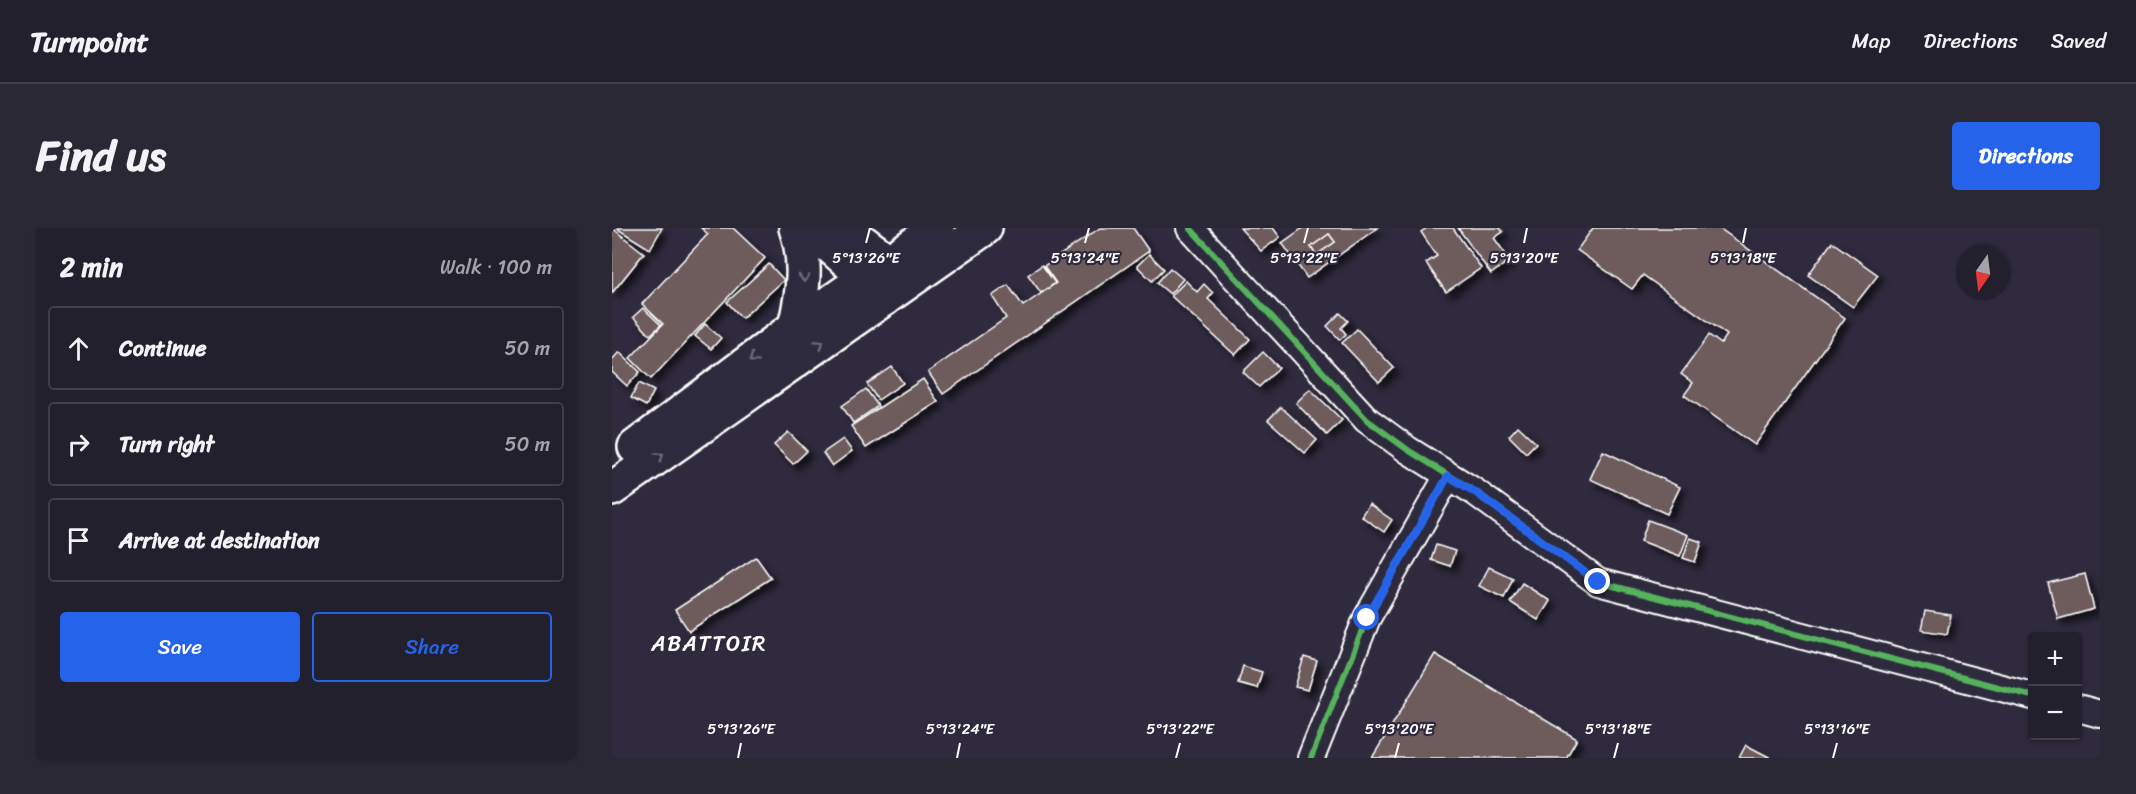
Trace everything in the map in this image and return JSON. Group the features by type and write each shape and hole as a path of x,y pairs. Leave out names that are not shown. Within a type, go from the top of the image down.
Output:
{"main road":[{"path":"795,327 803,292 804,267 801,242 796,228"},
{"path":"809,228 886,280"},
{"path":"844,228 886,280"},
{"path":"612,489 886,280 938,228"},
{"path":"612,464 795,327 985,228"}],"street":[{"path":"1190,228 1366,420 1408,450 1475,492 1598,582 2028,695"},
{"path":"1311,758 1367,618 1448,476"},
{"path":"2082,709 2100,714"}],"building":[{"path":"612,228 644,253 612,293"},
{"path":"616,228 662,228 650,249"},
{"path":"701,228 733,228 765,258 651,379 630,358 663,324 642,304 708,234"},
{"path":"1100,228 1133,228 1149,251 943,394 928,372 1006,318 992,296 1008,285 1023,306 1056,283 1044,266"},
{"path":"1240,228 1273,228 1280,237 1261,251"},
{"path":"1303,228 1377,228 1307,278 1282,243","holes":["1329,234 1335,242 1316,255 1311,247"]},
{"path":"1427,228 1453,228 1481,268 1446,292 1426,263 1437,256 1421,232"},
{"path":"1458,228 1500,228 1503,232 1494,238 1510,260 1491,274"},
{"path":"1593,228 1719,228 1845,318 1755,445 1684,395 1693,383 1681,374 1709,335 1721,344 1727,335 1643,275 1632,289 1577,250"},
{"path":"1329,234 1335,242 1316,255 1311,247"},
{"path":"1832,242 1878,275 1853,307 1808,275"},
{"path":"1149,254 1164,269 1152,281 1137,266"},
{"path":"769,264 784,280 742,318 727,302"},
{"path":"1042,265 1055,283 1041,293 1028,275"},
{"path":"1170,268 1183,279 1170,294 1157,283"},
{"path":"1186,281 1197,292 1204,284 1213,293 1208,299 1250,339 1235,355 1171,296"},
{"path":"643,308 661,325 650,335 633,317"},
{"path":"1340,313 1348,321 1341,328 1346,334 1340,340 1327,326"},
{"path":"705,324 721,338 711,349 695,336"},
{"path":"1357,329 1394,368 1379,382 1342,343"},
{"path":"619,352 640,372 627,386 612,372 612,360"},
{"path":"1263,352 1279,368 1259,387 1243,372"},
{"path":"892,367 903,383 878,400 867,384"},
{"path":"923,379 938,402 866,448 851,426"},
{"path":"639,383 654,391 646,406 631,398"},
{"path":"866,389 878,406 853,423 842,406"},
{"path":"1310,389 1342,420 1327,435 1296,403"},
{"path":"1281,407 1317,440 1305,453 1268,420"},
{"path":"1518,426 1536,443 1526,453 1509,436"},
{"path":"788,432 807,451 793,464 774,445"},
{"path":"843,439 852,451 832,466 823,453"},
{"path":"1603,451 1680,487 1667,514 1590,479"},
{"path":"1369,504 1392,520 1384,532 1361,516"},
{"path":"1648,520 1688,535 1680,556 1641,541"},
{"path":"1690,538 1702,542 1695,562 1683,558"},
{"path":"1436,545 1455,551 1450,566 1431,560"},
{"path":"756,557 771,578 689,631 675,610"},
{"path":"1489,567 1513,578 1504,598 1479,586"},
{"path":"2085,574 2094,609 2058,619 2048,583"},
{"path":"1522,583 1550,601 1538,620 1510,602"},
{"path":"1925,611 1951,615 1947,634 1921,630"},
{"path":"1435,654 1577,739 1566,758 1372,758"},
{"path":"1304,657 1317,661 1308,690 1295,687"},
{"path":"1243,666 1262,672 1257,688 1238,683"},
{"path":"1746,745 1771,758 1739,758"}],"cycle path":[{"path":"1190,228 1367,420 1408,450 1475,492 1598,582 2028,695"},
{"path":"1311,758 1367,618 1448,476"}],"district":[{"name":"ABATTOIR","path":"709,643"}],"route":[{"path":"1367,618 1448,476 1475,492 1598,582"}]}
